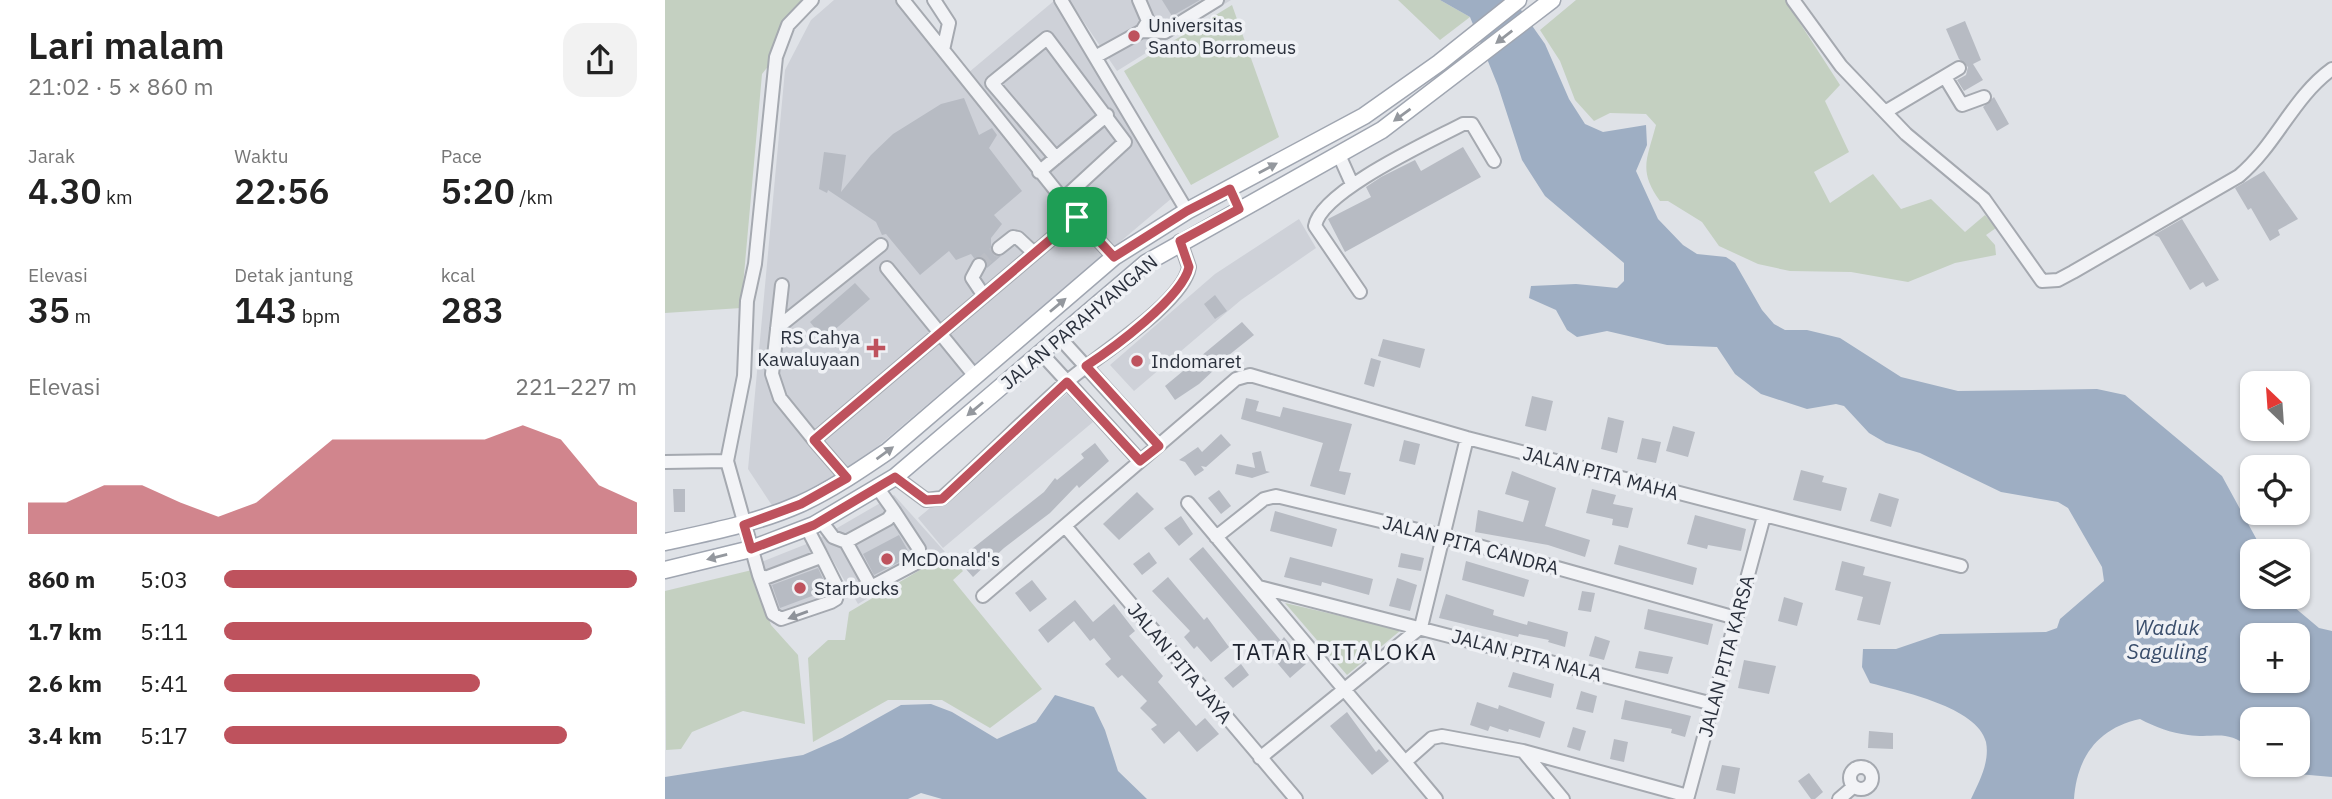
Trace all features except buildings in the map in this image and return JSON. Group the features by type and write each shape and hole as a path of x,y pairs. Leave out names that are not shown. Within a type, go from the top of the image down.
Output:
{"main road":[{"name":"JALAN PARAHYANGAN","path":"665,542 744,525 801,504 847,478 888,451 1114,257 1187,211 1364,116 1439,63 1518,0"},
{"name":"JALAN PARAHYANGAN","path":"665,570 751,549 814,524 895,477 1146,263 1180,241 1382,130 1552,0"},
{"path":"1230,189 1239,209"}],"street":[{"path":"812,0 788,25 776,57 755,264 747,301 744,376 727,461 759,575 773,614 781,619 836,599 838,589 820,552 814,524"},
{"path":"903,0 1039,172 1114,257"},
{"path":"934,0 949,23 943,50"},
{"path":"1061,0 1187,211"},
{"path":"1095,57 1142,31 1148,21 1139,0"},
{"path":"1142,31 1165,32 1217,0"},
{"path":"1793,0 1841,66 1934,159 1984,199 2042,282 2049,282 2073,272 2239,176 2255,163 2313,83 2332,69"},
{"path":"1056,159 992,83 1047,38 1125,142 1062,200"},
{"path":"1885,111 1959,68"},
{"path":"1945,77 1962,105 1984,97"},
{"path":"1039,172 1107,115"},
{"path":"1360,292 1315,226 1316,218 1352,184 1463,124 1472,124 1494,161"},
{"path":"1339,155 1352,184"},
{"path":"814,440 1077,217"},
{"path":"999,248 1013,237 1018,237 1034,253"},
{"path":"895,477 926,500 942,499 1067,382 1128,338 1182,284 1189,267 1180,241"},
{"path":"777,328 881,245"},
{"path":"979,265 972,278 984,296"},
{"path":"887,268 974,375"},
{"path":"782,285 772,374 775,386 814,440 847,478"},
{"path":"983,596 1159,446 1059,337"},
{"path":"1041,353 1140,461"},
{"name":"JALAN PITA MAHA","path":"1159,446 1244,375 1467,438 1961,566"},
{"path":"1260,758 1421,627 1467,438"},
{"path":"665,462 727,461"},
{"path":"814,524 846,542 871,587 920,561 919,549 877,487"},
{"name":"JALAN PITA CANDRA","path":"1216,537 1270,496 1443,536 1736,618"},
{"path":"1188,503 1436,799"},
{"path":"846,542 895,513"},
{"name":"JALAN PITA KARSA","path":"1688,798 1764,516"},
{"name":"JALAN PITA JAYA","path":"1065,526 1296,799"},
{"path":"759,575 765,578 818,558 820,552"},
{"name":"JALAN PITA NALA","path":"1259,587 1713,704"},
{"path":"1405,762 1437,737 1523,751 1688,798"},
{"path":"1523,751 1563,799"},
{"path":"1839,799 1853,787"}],"shaded area":[{"name":"RS Cahya Kawaluyaan","path":"834,0 898,0 962,78 1055,0 1172,198 852,468 773,507 748,469 785,70 811,20"},
{"name":"Universitas Santo Borromeus","path":"1069,0 1231,0 1117,71"},
{"path":"1299,219 1316,248 1241,300 1134,391 1110,365 1215,274"},
{"path":"1068,393 1093,422 943,548 918,518"},
{"path":"894,495 945,552 858,604 820,538"},
{"path":"819,539 851,597 773,624 754,565"}],"green space":[{"path":"665,0 811,0 800,9 782,49 762,74 741,308 665,313"},
{"path":"1398,0 1440,0 1470,17 1440,40"},
{"path":"1576,0 1785,0 1840,85 1825,101 1849,152 1814,172 1830,203 1873,174 1901,209 1931,199 1965,232 1985,215 1996,228 1986,235 1995,245 1996,255 1955,263 1908,282 1851,272 1790,271 1758,264 1719,246 1702,222 1668,201 1660,201 1653,191 1646,164 1656,125 1646,114 1610,113 1594,121 1575,100 1560,61 1540,30"},
{"path":"1232,5 1279,137 1191,185 1124,71"},
{"path":"947,554 963,571 953,580 1042,689 990,728 942,700 888,700 813,742 808,658 828,640 845,640 849,612"},
{"path":"752,570 771,625 798,655 805,724 743,711 692,732 681,749 666,750 665,591"},
{"path":"1285,603 1401,630 1347,675"}],"water":[{"name":"Waduk Saguling","path":"1440,0 1514,0 1545,44 1569,99 1585,124 1603,132 1646,125 1647,145 1636,171 1658,219 1683,245 1697,254 1726,257 1735,263 1762,310 1774,324 1785,330 1807,330 1840,338 1901,377 1958,391 2097,389 2125,395 2222,476 2240,509 2240,525 2249,525 2256,539 2240,539 2240,609 2296,609 2319,628 2332,631 2332,777 2310,775 2310,707 2240,707 2240,742 2227,736 2182,734 2140,719 2112,729 2101,737 2085,758 2074,799 1971,799 1983,772 1986,757 1986,742 1980,730 1969,719 1936,702 1870,683 1862,667 1863,649 1896,649 1940,634 2046,632 2057,628 2060,619 2104,581 2102,567 2068,508 2058,502 2001,492 1920,453 1886,443 1869,433 1844,406 1836,404 1807,409 1761,394 1735,374 1717,347 1667,345 1607,331 1577,337 1567,330 1556,310 1529,298 1531,286 1576,284 1617,288 1624,281 1624,263 1545,196 1522,160 1498,86 1470,17"},
{"path":"1055,695 1094,707 1105,730 1118,771 1147,799 942,799 921,793 908,799 665,799 665,777 803,755 842,738 901,705 931,704 952,712 997,739 1036,722"}],"tunnel":[{"path":"979,265 999,248"}],"place":[{"name":"Universitas Santo Borromeus","path":"1134,36"},
{"name":"RS Cahya Kawaluyaan","path":"876,348"},
{"name":"Indomaret","path":"1137,361"},
{"name":"McDonald's","path":"887,559"},
{"name":"Starbucks","path":"800,588"}],"district":[{"name":"TATAR PITALOKA","path":"1335,651"}],"route":[{"path":"1230,189 1239,209 1180,241 1189,267 1188,275 1182,284 1128,338 1086,366 1159,446 1140,461 1067,382 942,499 933,502 926,500 895,477 814,525 751,549 744,525 801,504 847,478 814,440 1077,217 1114,257 1187,211 1230,189"}]}
